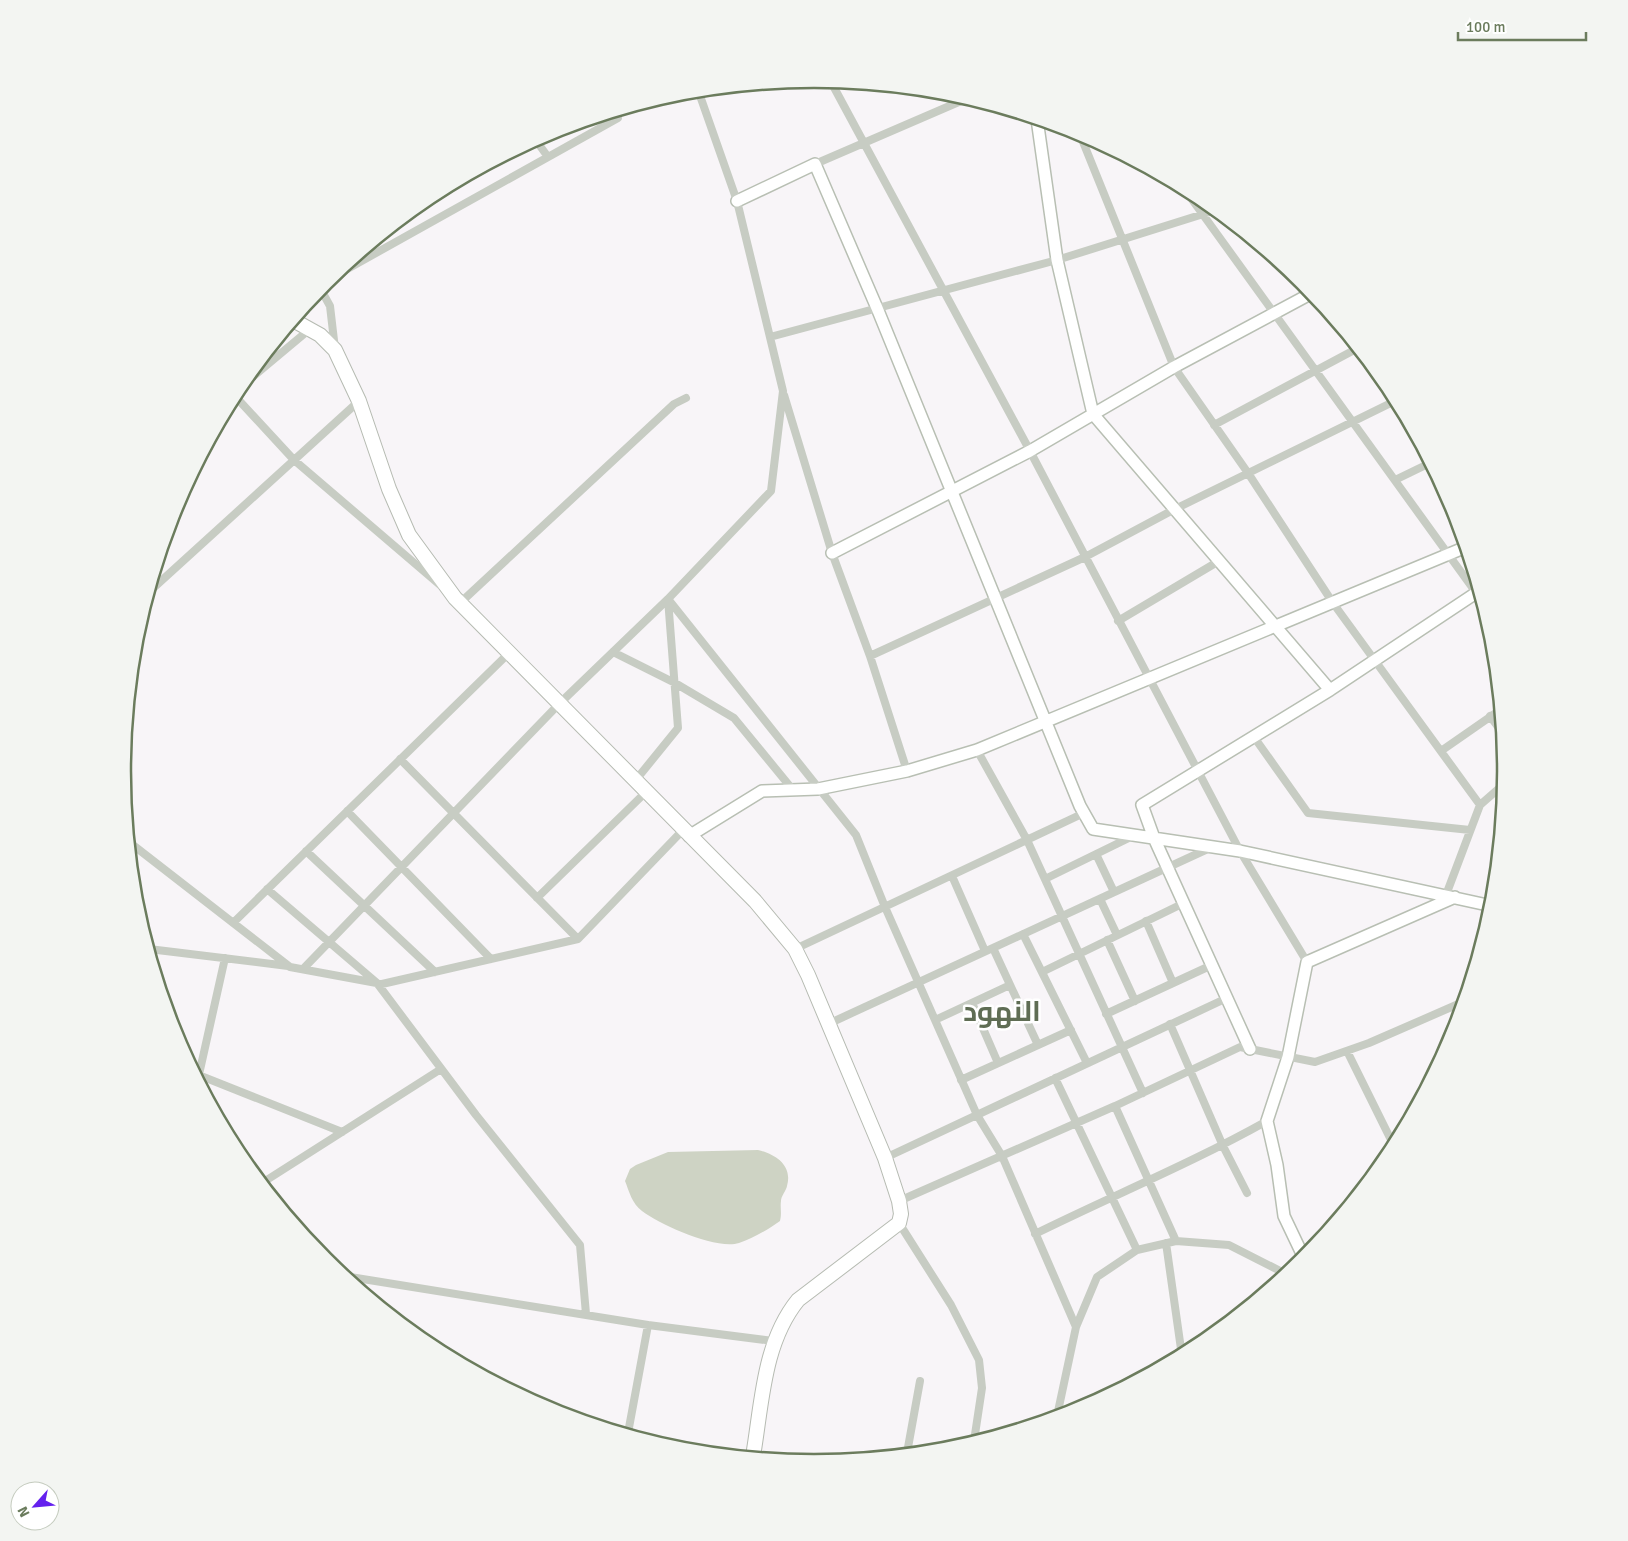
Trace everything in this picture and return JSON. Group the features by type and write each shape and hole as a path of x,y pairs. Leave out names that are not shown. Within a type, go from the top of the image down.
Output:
{"highway":[{"path":"298,323 320,335 335,350 359,401 389,489 409,535 457,600 755,901 796,949 885,1158 900,1201 901,1214 899,1223 798,1300 784,1316 773,1341 754,1451"}],"street":[{"path":"835,88 942,291 1030,451 1240,851 1307,962 1288,1057 1267,1121 1277,1165 1284,1216 1300,1250"},
{"path":"701,97 737,201 783,391 832,553 870,656 907,771"},
{"path":"737,201 863,142 956,103"},
{"path":"357,264 618,117"},
{"path":"1038,125 1057,260 1093,414 1330,690"},
{"path":"1084,143 1174,367 1248,473 1333,603 1480,805"},
{"path":"540,145 548,157"},
{"path":"815,164 877,308 1084,813 1093,829 1240,851 1484,904"},
{"path":"1197,206 1471,583"},
{"path":"770,337 1057,260 1207,213"},
{"path":"324,295 330,306 335,350"},
{"path":"832,553 1030,451 1174,367 1305,297"},
{"path":"262,370 310,329"},
{"path":"1214,425 1353,351"},
{"path":"303,969 559,704 668,599 771,491 783,391"},
{"path":"240,401 294,460 457,600 674,404 686,398"},
{"path":"157,585 359,401"},
{"path":"870,656 1085,557 1175,508 1390,404"},
{"path":"1395,480 1425,465"},
{"path":"155,949 290,966 382,984 578,939 686,833 762,792 818,790 907,771 977,750 1460,549"},
{"path":"1118,621 1219,561"},
{"path":"1250,1049 1154,838 1142,805 1330,690 1475,597"},
{"path":"636,781 678,728 668,599"},
{"path":"668,599 818,790 856,835 885,908 961,1080 977,1115 1002,1156 1076,1327"},
{"path":"613,652 675,683 734,718 793,790"},
{"path":"233,922 509,653"},
{"path":"1441,751 1495,713"},
{"path":"1490,716 1496,724"},
{"path":"1254,737 1308,813 1470,830"},
{"path":"977,750 1027,840 1143,1092"},
{"path":"400,759 578,939"},
{"path":"1307,962 1450,896 1470,830 1480,805 1497,791"},
{"path":"537,898 646,792"},
{"path":"347,811 491,959"},
{"path":"796,949 1084,813"},
{"path":"1045,879 1135,835"},
{"path":"136,847 290,966"},
{"path":"828,1024 1213,847"},
{"path":"306,851 435,972"},
{"path":"1096,854 1114,892"},
{"path":"952,876 985,952"},
{"path":"267,889 377,983 441,1069 580,1245 586,1314"},
{"path":"1100,898 1117,935"},
{"path":"1042,972 1184,903"},
{"path":"1146,922 1173,983"},
{"path":"1023,934 1086,1063"},
{"path":"1107,940 1135,1001"},
{"path":"993,948 1038,1045"},
{"path":"199,1069 224,958"},
{"path":"1106,1014 1212,965"},
{"path":"935,1020 1010,985"},
{"path":"885,1158 1227,998"},
{"path":"972,1003 998,1063"},
{"path":"900,1201 1077,1121 1115,1106 1240,1047 1315,1062 1347,1051 1455,1007"},
{"path":"1170,1024 1192,1069 1223,1146 1247,1194"},
{"path":"961,1080 1070,1030"},
{"path":"1347,1051 1390,1137"},
{"path":"267,1180 441,1069"},
{"path":"204,1078 342,1132"},
{"path":"1055,1078 1137,1250"},
{"path":"1115,1106 1176,1240"},
{"path":"1035,1234 1112,1196 1223,1146 1267,1121"},
{"path":"899,1223 951,1304 979,1360 982,1388 975,1434"},
{"path":"1059,1408 1076,1327 1097,1277 1137,1250 1176,1240 1229,1244 1279,1270"},
{"path":"1166,1243 1181,1346"},
{"path":"358,1278 648,1325 773,1341"},
{"path":"629,1428 648,1325"},
{"path":"908,1447 920,1381"}],"shaded area":[{"path":"758,1150 771,1154 785,1166 787,1172 787,1186 781,1199 780,1221 760,1234 739,1243 717,1243 703,1240 662,1223 636,1205 625,1181 630,1169 668,1152"}],"district":[{"name":"النهود","path":"1002,1012"}]}
